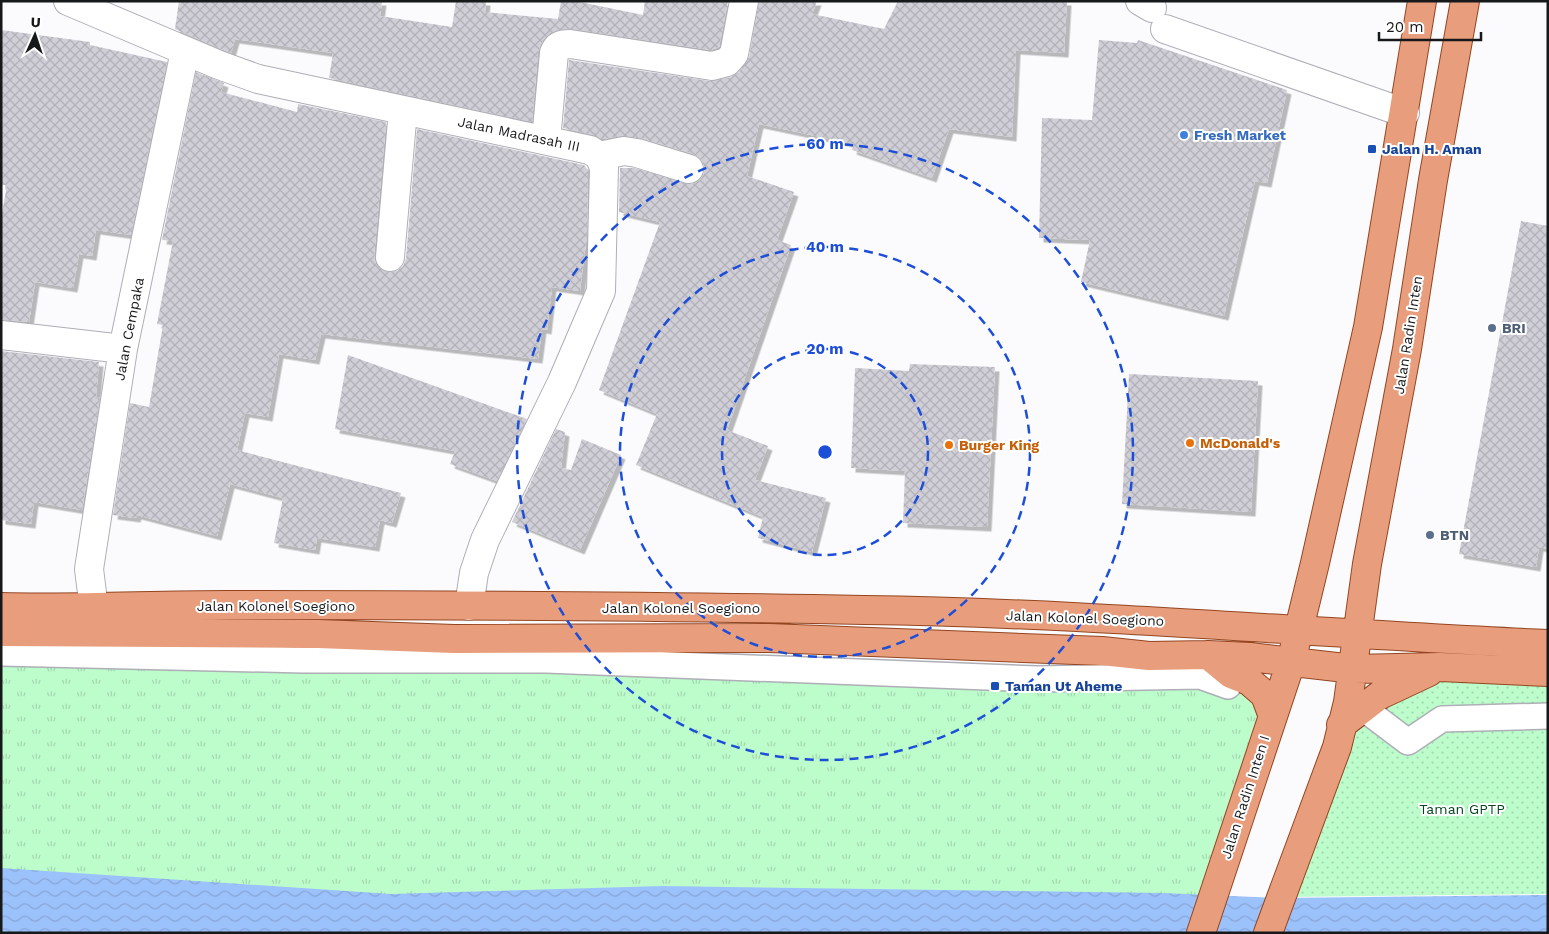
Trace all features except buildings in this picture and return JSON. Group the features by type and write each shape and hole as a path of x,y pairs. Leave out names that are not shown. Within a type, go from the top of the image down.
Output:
{"main road":[{"path":"1291,662 1368,327 1405,113 1422,1"},
{"name":"Jalan Radin Inten","path":"1354,669 1367,564 1407,349 1433,180 1465,1"},
{"name":"Jalan Kolonel Soegiono","path":"1,607 94,609 220,605 867,610 1053,616 1548,644"},
{"name":"Jalan Kolonel Soegiono","path":"1,632 318,634 454,639 769,638 1102,651 1149,656 1208,655 1354,669 1440,667 1548,672"},
{"path":"1208,655 1231,674 1249,681 1265,695 1272,714"},
{"name":"Jalan Radin Inten I","path":"1201,933 1246,791 1291,662"},
{"path":"1341,725 1380,695 1440,667"},
{"path":"1268,933 1337,747 1354,669"}],"street":[{"name":"Jalan Madrasah III","path":"68,1 185,51 258,79 546,140 590,150 599,156 604,167 601,291 562,382 485,540 474,573 469,606"},
{"path":"546,140 556,47 562,44 577,45 712,66 727,62 734,54 744,1"},
{"path":"1152,13 1405,113"},
{"name":"Jalan Cempaka","path":"94,609 89,569 124,349 185,51"},
{"path":"390,257 403,110"},
{"path":"599,156 624,151 638,153 690,169"},
{"path":"1,336 124,349"},
{"path":"1,654 303,660 582,661 1037,679 1200,676 1228,686"},
{"path":"1363,708 1408,742 1442,719 1548,716"}],"green space":[{"path":"1,653 1200,676 1265,695 1200,933 1,933"},
{"name":"Taman GPTP","path":"1440,667 1548,672 1548,894 1281,897 1341,725"}],"water":[{"path":"1,868 391,894 662,886 1163,893 1279,898 1548,895 1548,933 1,933"}],"place":[{"name":"Fresh Market","path":"1184,135"},
{"name":"Jalan H. Aman","path":"1372,149"},
{"name":"BRI","path":"1492,328"},
{"name":"McDonald's","path":"1190,443"},
{"name":"Burger King","path":"949,445"},
{"name":"BTN","path":"1430,535"},
{"name":"Taman Ut Aheme","path":"995,686"}]}
